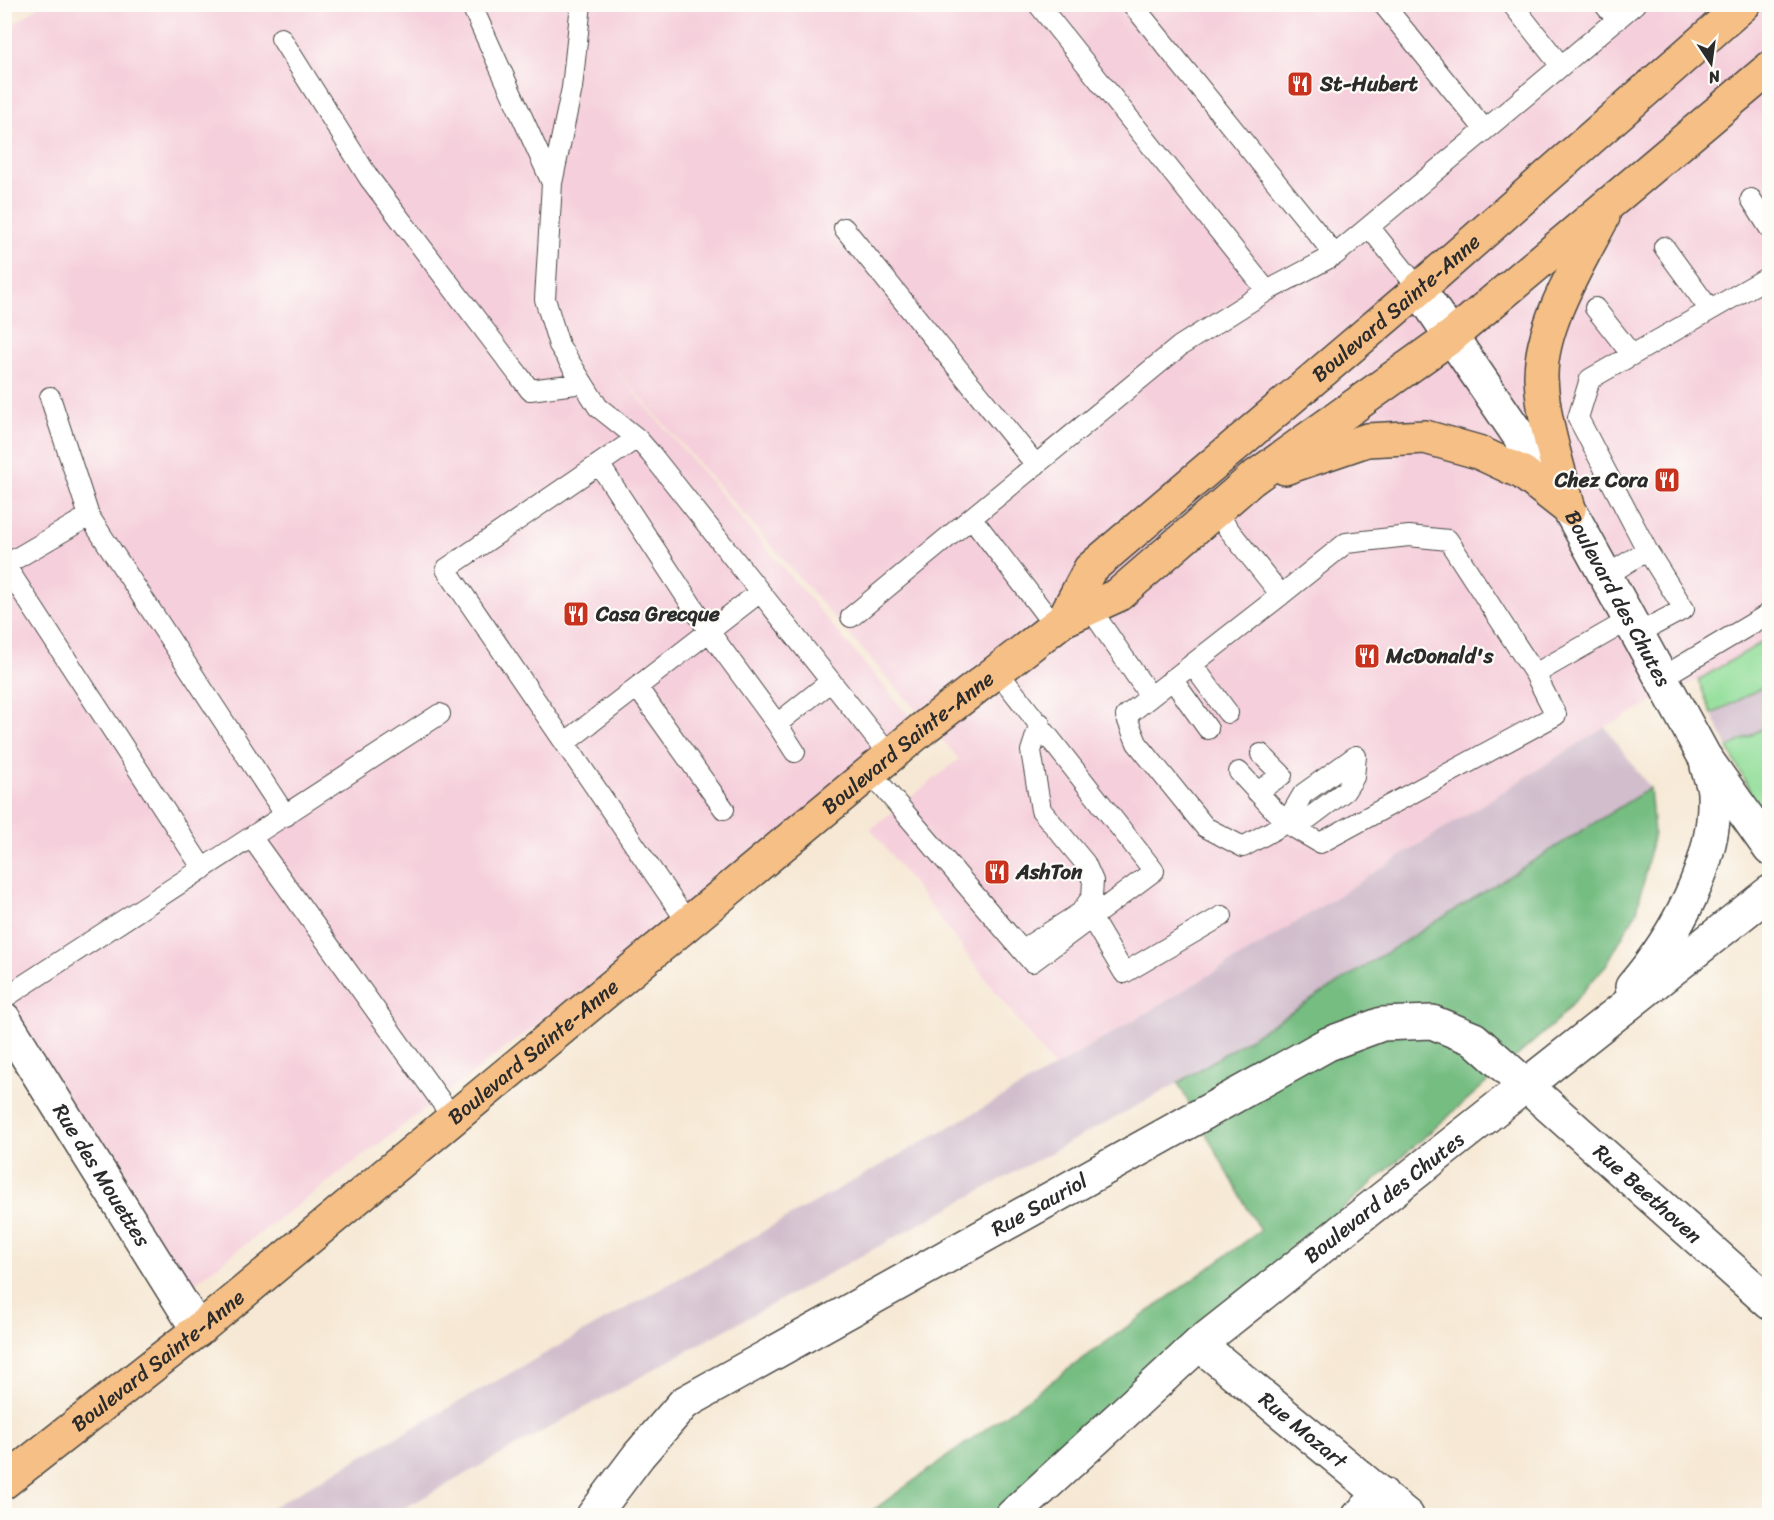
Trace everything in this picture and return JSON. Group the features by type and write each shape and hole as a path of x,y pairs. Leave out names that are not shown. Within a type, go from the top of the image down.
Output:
{"main road":[{"name":"Boulevard Sainte-Anne","path":"1070,618 1090,569 1419,289 1744,4"},
{"name":"Boulevard Sainte-Anne","path":"4,1482 198,1330 880,764 997,671 1070,618 1118,595 1252,479 1452,336 1770,68"},
{"path":"1569,509 1546,421 1541,377 1549,331 1569,283 1610,205"},
{"path":"1252,479 1366,440 1425,437 1478,452 1523,473 1569,509"}],"street":[{"name":"Boulevard des Chutes","path":"1419,289 1569,509 1704,756 1770,849"},
{"path":"1593,1032 1643,974 1670,933 1694,886 1710,839 1714,792 1704,756"},
{"name":"Boulevard des Chutes","path":"1012,1515 1199,1344 1770,892"},
{"name":"Rue des Mouettes","path":"4,1019 198,1330"},
{"name":"Rue Sauriol","path":"593,1515 639,1455 684,1403 1328,1044 1382,1024 1432,1022 1474,1039 1524,1086"},
{"name":"Rue Beethoven","path":"1524,1086 1770,1303"},
{"name":"Rue Mozart","path":"1199,1344 1407,1515"},
{"path":"1359,1515 1382,1494"}],"lane":[{"path":"471,4 552,183"},
{"path":"581,4 572,88 552,183 545,299 559,345 598,407 637,438 831,681 880,764 1032,962 1154,871 997,671"},
{"path":"1038,4 1268,291"},
{"path":"1132,4 1335,255"},
{"path":"1383,4 1485,130"},
{"path":"1604,4 1617,20"},
{"path":"851,617 1180,346 1268,291 1335,255 1370,228 1635,4"},
{"path":"1512,5 1561,66"},
{"path":"281,38 369,178 530,390 583,383"},
{"path":"1751,200 1770,229"},
{"path":"844,228 1036,465"},
{"path":"1370,228 1419,289"},
{"path":"1665,247 1710,310"},
{"path":"1535,674 1633,627 1684,609 1647,550 1578,418 1590,379 1770,276"},
{"path":"1595,308 1632,355"},
{"path":"50,397 89,516 286,816"},
{"path":"637,438 446,569 688,923"},
{"path":"599,464 708,630 795,752"},
{"path":"1214,512 1281,595"},
{"path":"89,516 5,565 203,869"},
{"path":"972,518 1150,696"},
{"path":"1239,772 1286,823 1320,843 1556,715 1535,674 1448,540 1409,536 1346,543 1126,716 1137,743 1205,827 1242,847 1286,823 1303,794 1356,756"},
{"path":"1606,576 1647,550"},
{"path":"566,742 760,592"},
{"path":"1661,678 1770,613"},
{"path":"1192,664 1228,713"},
{"path":"1172,679 1208,729"},
{"path":"777,724 831,681"},
{"path":"637,687 724,809"},
{"path":"4,998 440,714"},
{"path":"1023,949 1080,913 1092,897 1093,881 1085,863 1041,810 1031,751 1040,723"},
{"path":"1257,792 1282,775 1261,754"},
{"path":"252,838 453,1118"},
{"path":"1092,919 1124,973 1222,916"}],"shaded area":[{"path":"40,5 1769,5 1769,638 1698,680 1605,727 1263,943 1054,1068 871,829 959,759 595,346 921,730 842,795 189,1287 5,1010 4,140 15,132 5,118 5,31"},
{"path":"1769,684 1769,725 1728,748 1712,714"},
{"path":"1605,727 1650,788 1178,1083 392,1515 256,1516 1054,1068 1263,943"}],"green space":[{"path":"1769,638 1769,684 1712,714 1698,680"},
{"path":"1769,725 1769,808 1757,804 1728,748"},
{"path":"1650,788 1654,833 1637,911 1606,965 1558,1020 993,1515 865,1516 1260,1231 1178,1083"}],"place":[{"name":"St-Hubert","path":"1300,84"},
{"name":"Chez Cora","path":"1667,480"},
{"name":"Casa Grecque","path":"576,614"},
{"name":"McDonald's","path":"1367,656"},
{"name":"AshTon","path":"997,872"}]}
